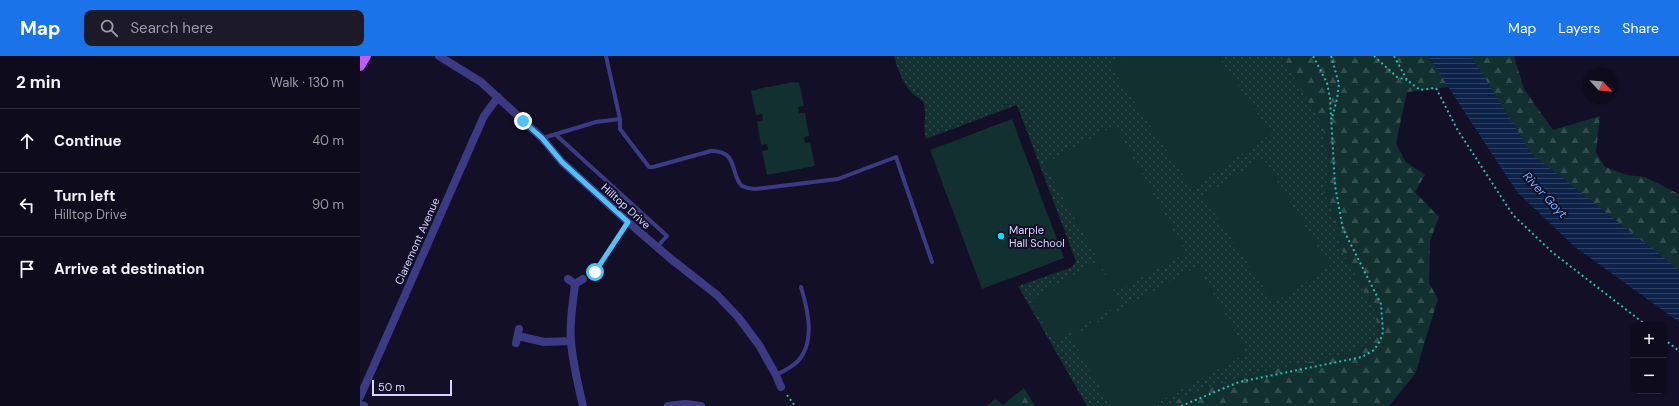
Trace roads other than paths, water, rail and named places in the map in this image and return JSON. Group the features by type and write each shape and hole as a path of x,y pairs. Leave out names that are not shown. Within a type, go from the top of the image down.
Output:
{"main road":[{"path":"360,66 366,56"}],"street":[{"name":"Hilltop Drive","path":"440,56 481,82 542,138 562,162 628,222 717,295 738,317 759,346 776,375 781,387"},
{"name":"Claremont Avenue","path":"360,397 484,116 498,97"},
{"path":"583,279 572,282 571,317 571,341 575,372 583,406"},
{"path":"518,336 544,342 571,341"},
{"path":"668,406 685,404 701,406"},
{"path":"360,405 364,406"}],"lane":[{"path":"606,56 620,118 620,129 649,167 653,168 711,151 718,151 728,157 735,168 739,182 742,186 748,188 773,187 838,179 896,157 932,262"},
{"path":"542,138 596,122 620,118"},
{"path":"555,134 667,236 657,247"},
{"path":"776,375 796,363 803,355 807,345 808,324 806,304 801,287"}],"water":[{"name":"River Goyt","path":"1428,56 1471,56 1532,154 1679,270 1679,322 1575,247 1517,192"}],"place":[{"name":"Marple Hall School","path":"1001,236"}]}
